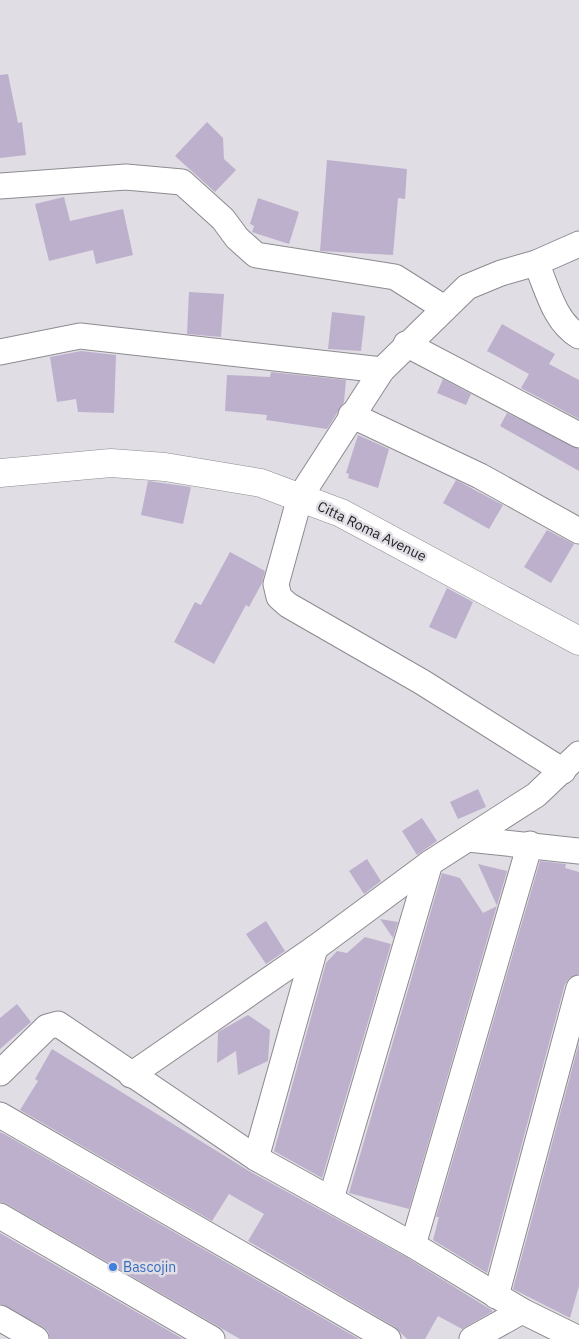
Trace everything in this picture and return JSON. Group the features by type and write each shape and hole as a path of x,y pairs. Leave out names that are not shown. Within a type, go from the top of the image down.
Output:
{"street":[{"path":"0,186 126,176 182,182 223,219 237,238 256,255 395,277 444,308"},
{"path":"130,1075 315,948 430,863 536,795 571,763 422,682 288,605 279,596 276,584 300,497 351,415 382,370 406,344 467,287 501,273 536,263 579,244"},
{"path":"536,263 557,314 570,331 579,336"},
{"path":"0,352 80,336 382,370"},
{"path":"406,344 579,435"},
{"path":"351,415 480,476 579,531"},
{"name":"Citta Roma Avenue","path":"0,473 111,463 165,467 261,483 341,512 579,641"},
{"path":"468,839 530,844 579,851"},
{"path":"413,1245 530,844"},
{"path":"331,1199 430,863"},
{"path":"256,1158 315,948"},
{"path":"496,1296 579,988"},
{"path":"0,1073 47,1027 52,1024 58,1024 130,1075 256,1158 413,1245 522,1311 540,1330 578,1334"},
{"path":"0,1115 388,1339"},
{"path":"0,1216 212,1339"},
{"path":"472,1339 522,1311"},
{"path":"0,1318 36,1339"}],"building":[{"path":"8,74 18,123 22,122 26,155 0,158 0,75"},
{"path":"207,122 223,138 224,159 236,170 215,192 175,156"},
{"path":"327,160 407,169 405,199 398,198 393,255 320,251"},
{"path":"64,197 70,221 123,209 133,255 96,264 93,250 49,261 35,204"},
{"path":"258,198 299,212 289,244 252,232 254,226 250,224"},
{"path":"189,292 224,294 221,337 187,334"},
{"path":"332,312 365,316 361,351 328,349"},
{"path":"502,324 555,354 549,364 579,380 579,419 521,388 529,374 487,351"},
{"path":"81,351 116,355 114,413 78,412 76,399 57,402 50,357"},
{"path":"271,372 346,380 344,402 327,429 266,420 267,415 225,411 227,375 270,377"},
{"path":"443,379 471,394 466,405 437,393"},
{"path":"507,413 579,449 579,471 500,426"},
{"path":"358,435 389,449 378,488 348,478 349,474 346,473"},
{"path":"456,480 503,505 489,529 443,503"},
{"path":"148,481 191,487 183,524 141,515"},
{"path":"547,530 574,544 551,583 524,567"},
{"path":"230,552 265,571 262,583 249,607 246,605 214,664 174,642 195,602 201,605"},
{"path":"447,588 473,602 456,639 429,627"},
{"path":"478,789 486,807 458,819 450,802"},
{"path":"422,818 437,841 417,855 402,831"},
{"path":"367,859 381,881 364,894 349,871"},
{"path":"540,861 566,864 565,868 579,872 579,974 569,978 565,984 487,1273 433,1240 439,1217 436,1217"},
{"path":"478,864 507,871 497,906"},
{"path":"442,873 460,878 483,913 497,906 409,1209 349,1193"},
{"path":"380,919 398,922 393,938"},
{"path":"266,921 285,951 266,964 246,934"},
{"path":"365,937 391,944 322,1178 274,1151 326,963 337,951 347,953"},
{"path":"17,1004 31,1022 0,1049 0,1018"},
{"path":"248,1015 270,1030 268,1061 238,1075 236,1051 217,1063 218,1032"},
{"path":"579,1043 579,1286 570,1318 513,1289"},
{"path":"52,1049 249,1171 406,1257 493,1311 462,1329 438,1316 425,1339 407,1339 395,1327 248,1241 264,1214 229,1194 212,1221 20,1110 38,1081 35,1079"},
{"path":"0,1132 359,1339 240,1339 7,1204 0,1202"},
{"path":"0,1233 183,1339 50,1339 48,1331 43,1327 0,1304"}],"place":[{"name":"Bascojin","path":"113,1267"}]}
